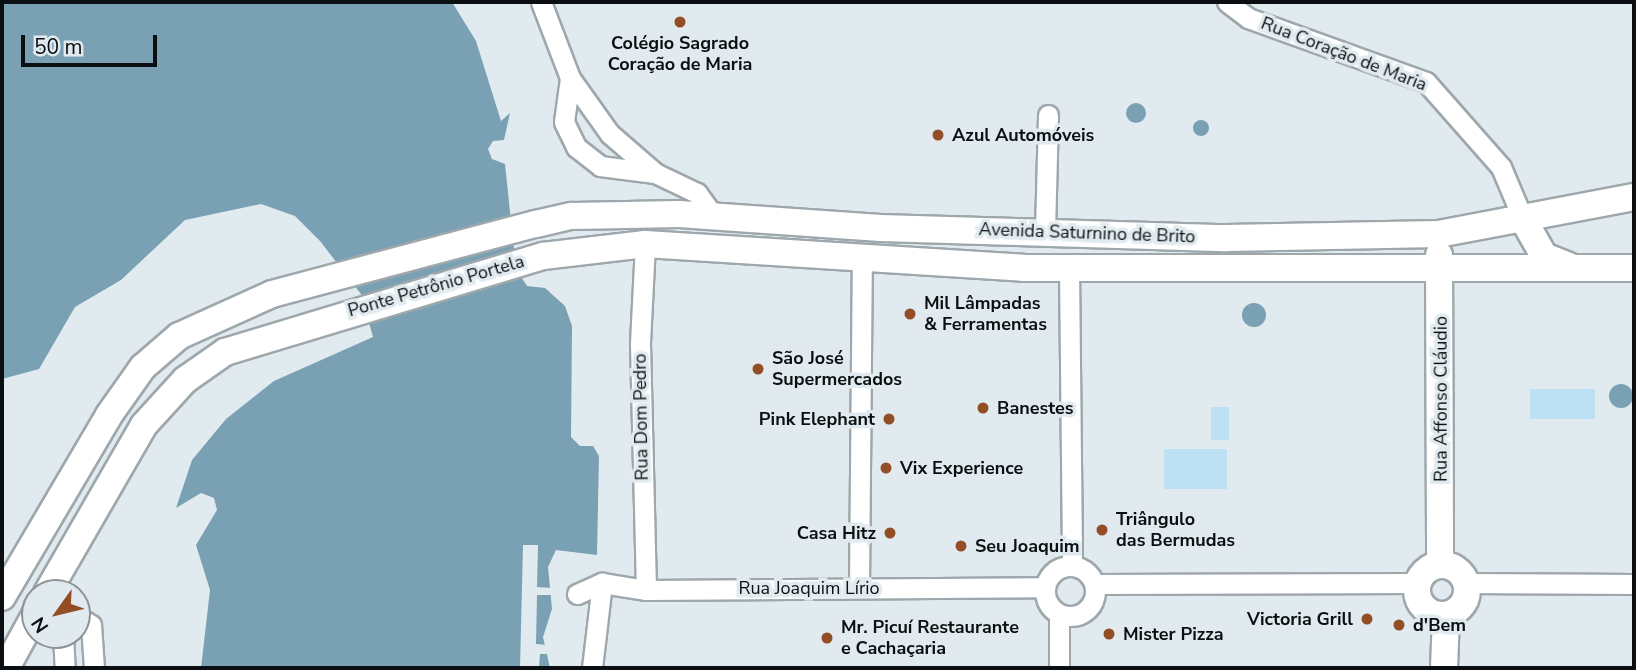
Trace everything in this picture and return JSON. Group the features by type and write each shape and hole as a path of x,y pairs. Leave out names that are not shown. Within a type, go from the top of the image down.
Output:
{"main road":[{"name":"Avenida Saturnino de Brito","path":"2,597 76,464 143,367 198,325 316,282 572,215 713,216 1226,238 1438,234 1634,197"},
{"path":"1522,217 1544,256 1578,267"},
{"path":"1069,268 1077,244 1139,233"},
{"name":"Rua Affonso Cláudio","path":"1438,234 1440,565"},
{"name":"Avenida Saturnino de Brito","path":"543,256 645,244 1069,268 1440,271 1634,268"},
{"name":"Ponte Petrônio Portela","path":"55,579 144,425 185,380 225,352 329,316 543,256"},
{"path":"1440,565 1456,569 1466,583 1463,604 1446,616 1422,607 1417,583 1440,565"},
{"path":"1444,668 1446,616"},
{"path":"6,668 21,641"}],"street":[{"path":"541,2 570,78 610,134 655,173 697,193 713,216"},
{"name":"Rua Coração de Maria","path":"1227,2 1248,18 1426,82 1501,167 1522,217"},
{"path":"570,78 564,122 576,146 600,166 655,173"},
{"path":"1045,231 1048,116"},
{"name":"Rua Dom Pedro","path":"645,244 640,344 646,590"},
{"path":"859,586 862,258"},
{"path":"1069,268 1072,566"},
{"path":"1072,566 1095,584 1417,583"},
{"path":"1059,668 1059,615 1045,598 1045,587 1055,571 1072,566"},
{"path":"577,594 602,583"},
{"path":"592,668 602,583"},
{"name":"Rua Joaquim Lírio","path":"602,583 646,590 859,586 1045,587"},
{"path":"1466,583 1634,584"},
{"path":"1059,615 1087,611 1095,584"},
{"path":"91,625 94,668"},
{"path":"64,649 65,668"}],"shaded area":[{"path":"2,2 452,2 476,41 501,121 510,113 504,140 493,141 488,149 492,159 505,164 516,269 527,286 545,288 565,306 572,326 571,437 580,446 593,446 599,456 597,555 556,550 548,567 552,609 543,637 550,668 201,668 210,590 196,545 217,510 214,498 201,493 176,508 192,460 226,419 274,381 373,337 361,294 320,241 295,216 261,204 185,220 121,280 75,307 39,369 2,379"},
{"path":"1132,103 1140,103 1146,113 1140,123 1132,123 1126,117 1126,109"},
{"path":"1198,120 1204,120 1209,128 1207,134 1198,136 1193,131 1193,125"},
{"path":"1254,303 1263,306 1266,315 1263,324 1254,327 1245,324 1242,315 1245,306"},
{"path":"1621,384 1632,391 1633,396 1626,407 1621,408 1610,401 1609,396 1616,385"},
{"path":"1530,389 1595,389 1595,419 1530,419"},
{"path":"1211,407 1229,407 1229,440 1211,440"},
{"path":"1164,449 1227,449 1227,489 1164,489"}],"pier":[{"path":"523,545 538,545 537,587 552,588 552,595 537,595 536,644 548,645 549,654 540,654 539,668 520,668"}],"place":[{"name":"Colégio Sagrado Coração de Maria","path":"680,22"},
{"name":"Azul Automóveis","path":"938,135"},
{"name":"Mil Lâmpadas & Ferramentas","path":"910,314"},
{"name":"São José Supermercados","path":"758,369"},
{"name":"Banestes","path":"983,408"},
{"name":"Pink Elephant","path":"889,419"},
{"name":"Vix Experience","path":"886,468"},
{"name":"Triângulo das Bermudas","path":"1102,530"},
{"name":"Casa Hitz","path":"890,533"},
{"name":"Seu Joaquim","path":"961,546"},
{"name":"Victoria Grill","path":"1367,619"},
{"name":"d'Bem","path":"1399,625"},
{"name":"Mister Pizza","path":"1109,634"},
{"name":"Mr. Picuí Restaurante e Cachaçaria","path":"827,638"}]}
